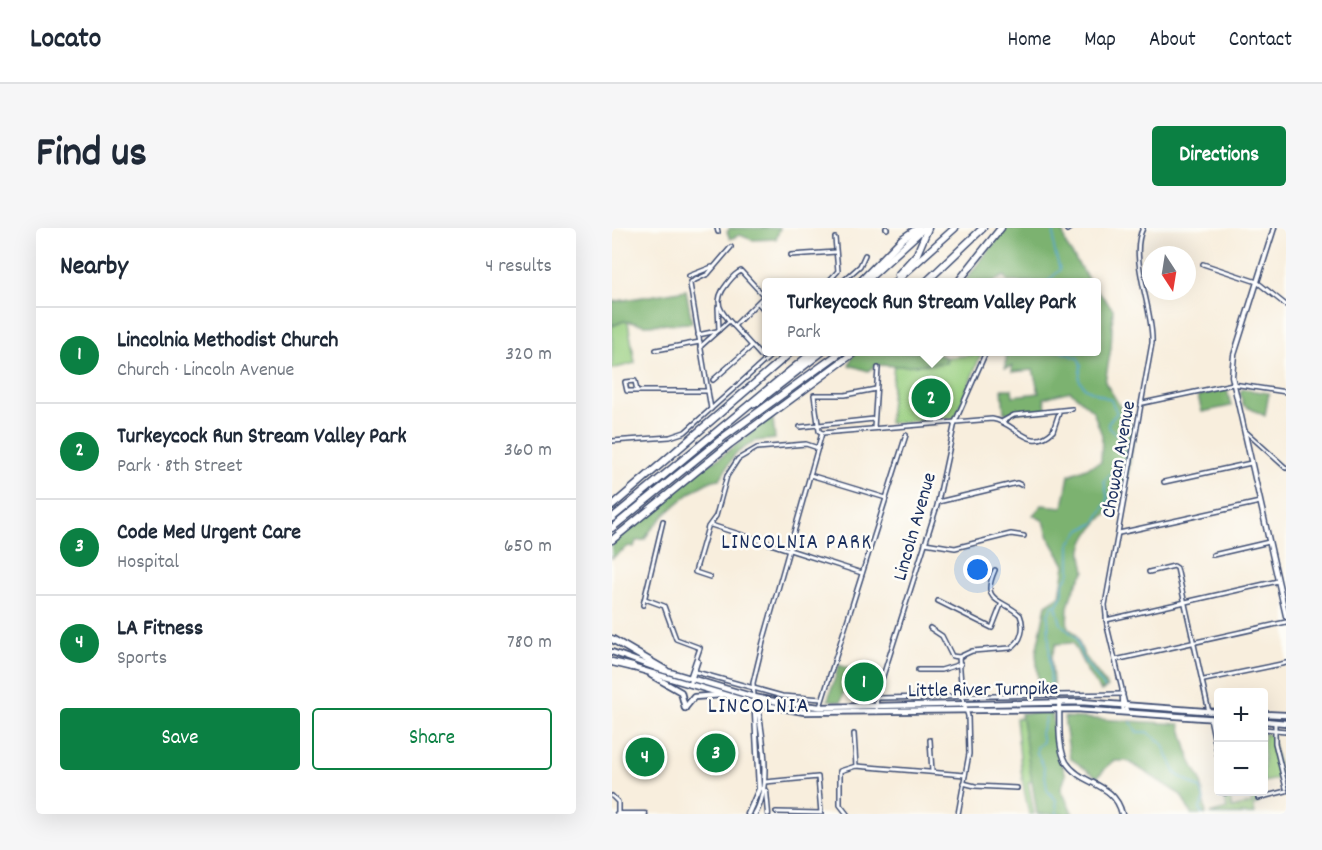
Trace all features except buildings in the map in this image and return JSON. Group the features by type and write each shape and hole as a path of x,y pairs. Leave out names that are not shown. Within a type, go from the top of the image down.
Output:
{"highway":[{"path":"864,278 889,252 918,228"},
{"path":"869,278 926,228"},
{"path":"896,278 917,254 926,228"},
{"path":"898,278 955,228"},
{"path":"930,278 981,228"},
{"path":"962,278 1001,228"},
{"path":"612,505 785,356"},
{"path":"612,518 807,356"},
{"path":"732,419 747,411 816,356"},
{"path":"612,528 725,436 834,356"},
{"path":"612,540 730,444 848,356"},
{"path":"612,638 665,670"},
{"path":"612,660 633,667"}],"main road":[{"name":"Little River Turnpike","path":"612,652 665,670 784,704 820,707 1059,702 1124,704 1214,712"},
{"name":"Little River Turnpike","path":"633,667 755,703 804,712 1059,708 1211,719"},
{"path":"647,672 681,692 685,708 694,697 727,695"},
{"path":"1268,714 1286,715"},
{"path":"1268,722 1286,723"}],"street":[{"name":"Chowan Avenue","path":"1125,712 1105,605 1143,403 1152,338 1138,252 1139,237 1143,228"},
{"path":"1274,228 1234,356 1233,384 1286,616"},
{"path":"832,278 838,271 835,238"},
{"path":"711,409 690,283 705,276 730,247"},
{"path":"791,255 836,252"},
{"path":"846,278 860,266 865,255"},
{"path":"1203,264 1257,282 1286,305"},
{"path":"689,276 714,266"},
{"path":"719,330 718,305 722,290 736,273 741,272 762,294"},
{"path":"734,326 762,298"},
{"path":"758,303 762,308"},
{"path":"718,305 729,321 761,356"},
{"path":"656,350 700,344 729,321"},
{"path":"698,334 719,330"},
{"path":"713,380 752,346"},
{"path":"612,441 675,436 693,426 769,356"},
{"name":"Lincoln Avenue","path":"876,712 877,698 938,502 955,422 984,356"},
{"path":"874,428 878,368"},
{"path":"637,391 635,381 625,382 627,392 708,391"},
{"path":"1143,403 1233,384 1286,392"},
{"path":"768,814 753,689 764,641 822,433 813,404 817,393 845,395 876,389"},
{"path":"1004,421 1014,415 1072,409"},
{"path":"822,433 991,419 1004,421 1025,438 1037,440 1053,431 1059,413"},
{"path":"800,427 818,423 846,424 874,419"},
{"path":"1243,430 1286,468"},
{"path":"820,707 906,435"},
{"path":"710,577 695,572 728,474 738,459 757,448 806,444 818,448"},
{"path":"1164,482 1251,463"},
{"path":"810,475 886,498"},
{"path":"938,502 1017,483 1021,485"},
{"path":"1119,533 1260,502"},
{"path":"643,605 663,521"},
{"path":"711,525 862,573"},
{"path":"926,543 956,548 1011,534 1024,536"},
{"path":"1213,555 1269,542"},
{"path":"1149,572 1176,566 1204,680 1215,742"},
{"path":"930,628 942,636 952,656 959,657 972,651 1005,650 1016,645 1022,620 1016,612 1001,605 990,592 990,580 995,570"},
{"path":"1106,620 1278,581"},
{"path":"645,599 664,606 671,631 681,642 700,648 696,672 692,678"},
{"path":"938,601 992,628 1001,605"},
{"path":"1115,660 1286,622"},
{"path":"958,814 969,758 967,709 962,696 959,657"},
{"path":"690,685 698,659"},
{"path":"1204,680 1286,663"},
{"path":"918,670 941,670 961,664"},
{"path":"696,672 782,696 822,699"},
{"path":"877,698 1123,694"},
{"path":"1059,702 1061,738 1066,761 1075,771 1115,796 1122,814"},
{"path":"748,814 758,796 759,785 755,703"},
{"path":"1258,798 1286,790 1275,722"},
{"path":"1268,729 1286,731"},
{"path":"854,734 856,766"},
{"path":"930,740 932,772"},
{"path":"847,814 840,805 840,771 856,766 965,775"},
{"path":"765,782 818,777 820,813 777,812"},
{"path":"755,814 764,795 765,782"},
{"path":"963,783 975,786 1017,788"},
{"path":"612,796 618,802 618,814 645,814"}],"green space":[{"path":"730,228 780,228 776,239 752,240 740,235 730,239 727,232"},
{"path":"1006,228 1062,228 1066,245 1087,278 1006,278 1005,276 967,278"},
{"path":"686,290 692,323 646,325 624,321 612,326 612,302"},
{"path":"1101,295 1113,309 1111,348 1105,382 1134,429 1130,466 1120,496 1085,540 1082,557 1085,571 1070,598 1067,620 1068,628 1075,633 1084,655 1108,687 1101,691 1088,673 1073,643 1056,644 1051,658 1054,692 1039,691 1036,653 1046,605 1060,596 1065,565 1049,538 1044,521 1033,515 1042,505 1063,507 1069,475 1101,462 1102,435 1093,411 1070,391 1044,398 1047,411 1004,413 1002,389 1012,389 1013,396 1039,393 1033,370 1012,372 1012,366 1005,368 1006,356 1101,356"},
{"path":"624,321 628,322 635,363 612,369 612,326"},
{"path":"852,356 943,356 947,358 946,363 876,365 868,371 849,365"},
{"path":"980,356 955,418 889,423 894,363"},
{"path":"1227,389 1231,406 1202,412 1198,396"},
{"path":"1243,389 1269,393 1265,416 1243,405 1240,392"},
{"path":"773,419 775,439 755,441 735,454 720,479 711,481 689,494 665,514 645,540 636,541 634,547 629,546 612,558 612,545 618,537 695,471 719,458 748,436 764,420"},
{"path":"839,665 851,669 841,702 828,700"},
{"path":"1021,713 1052,713 1058,753 1066,775 1061,789 1073,814 1037,814"},
{"path":"1064,717 1180,724 1190,760 1201,781 1206,814 1191,814 1181,795 1128,761 1113,761 1097,777 1070,758"},
{"path":"1016,718 1053,718 1058,775 1028,782 1034,814 1029,814 1022,778"},
{"path":"1268,734 1272,736 1281,778 1268,781"},
{"path":"1251,796 1257,796 1258,804 1253,805 1255,814 1209,814 1227,809 1225,800 1230,799 1232,808 1252,803"}],"waterway":[{"path":"1051,278 1060,270 1054,248 1054,228"},
{"path":"1073,356 1078,358 1081,365 1079,379 1085,388 1111,400 1117,413 1108,425 1126,449 1125,460 1121,466 1104,480 1108,500 1095,523 1081,530 1070,543 1070,572 1063,585 1063,594 1056,606 1061,624 1076,638 1083,659 1105,688"},
{"path":"1051,690 1048,615 1052,606 1055,605"},
{"path":"1046,717 1041,733 1043,742 1037,747 1037,753 1044,767 1047,790 1056,800 1057,814"},
{"path":"1131,722 1137,732 1147,732 1162,743 1176,774 1201,789 1204,800 1200,808 1202,814"}],"place":[{"name":"Turkeycock Run Stream Valley Park","path":"931,398"},
{"name":"Lincolnia Methodist Church","path":"864,682"},
{"name":"Code Med Urgent Care","path":"716,753"},
{"name":"LA Fitness","path":"645,757"}],"district":[{"name":"LINCOLNIA PARK","path":"797,541"},
{"name":"LINCOLNIA","path":"759,704"}]}
